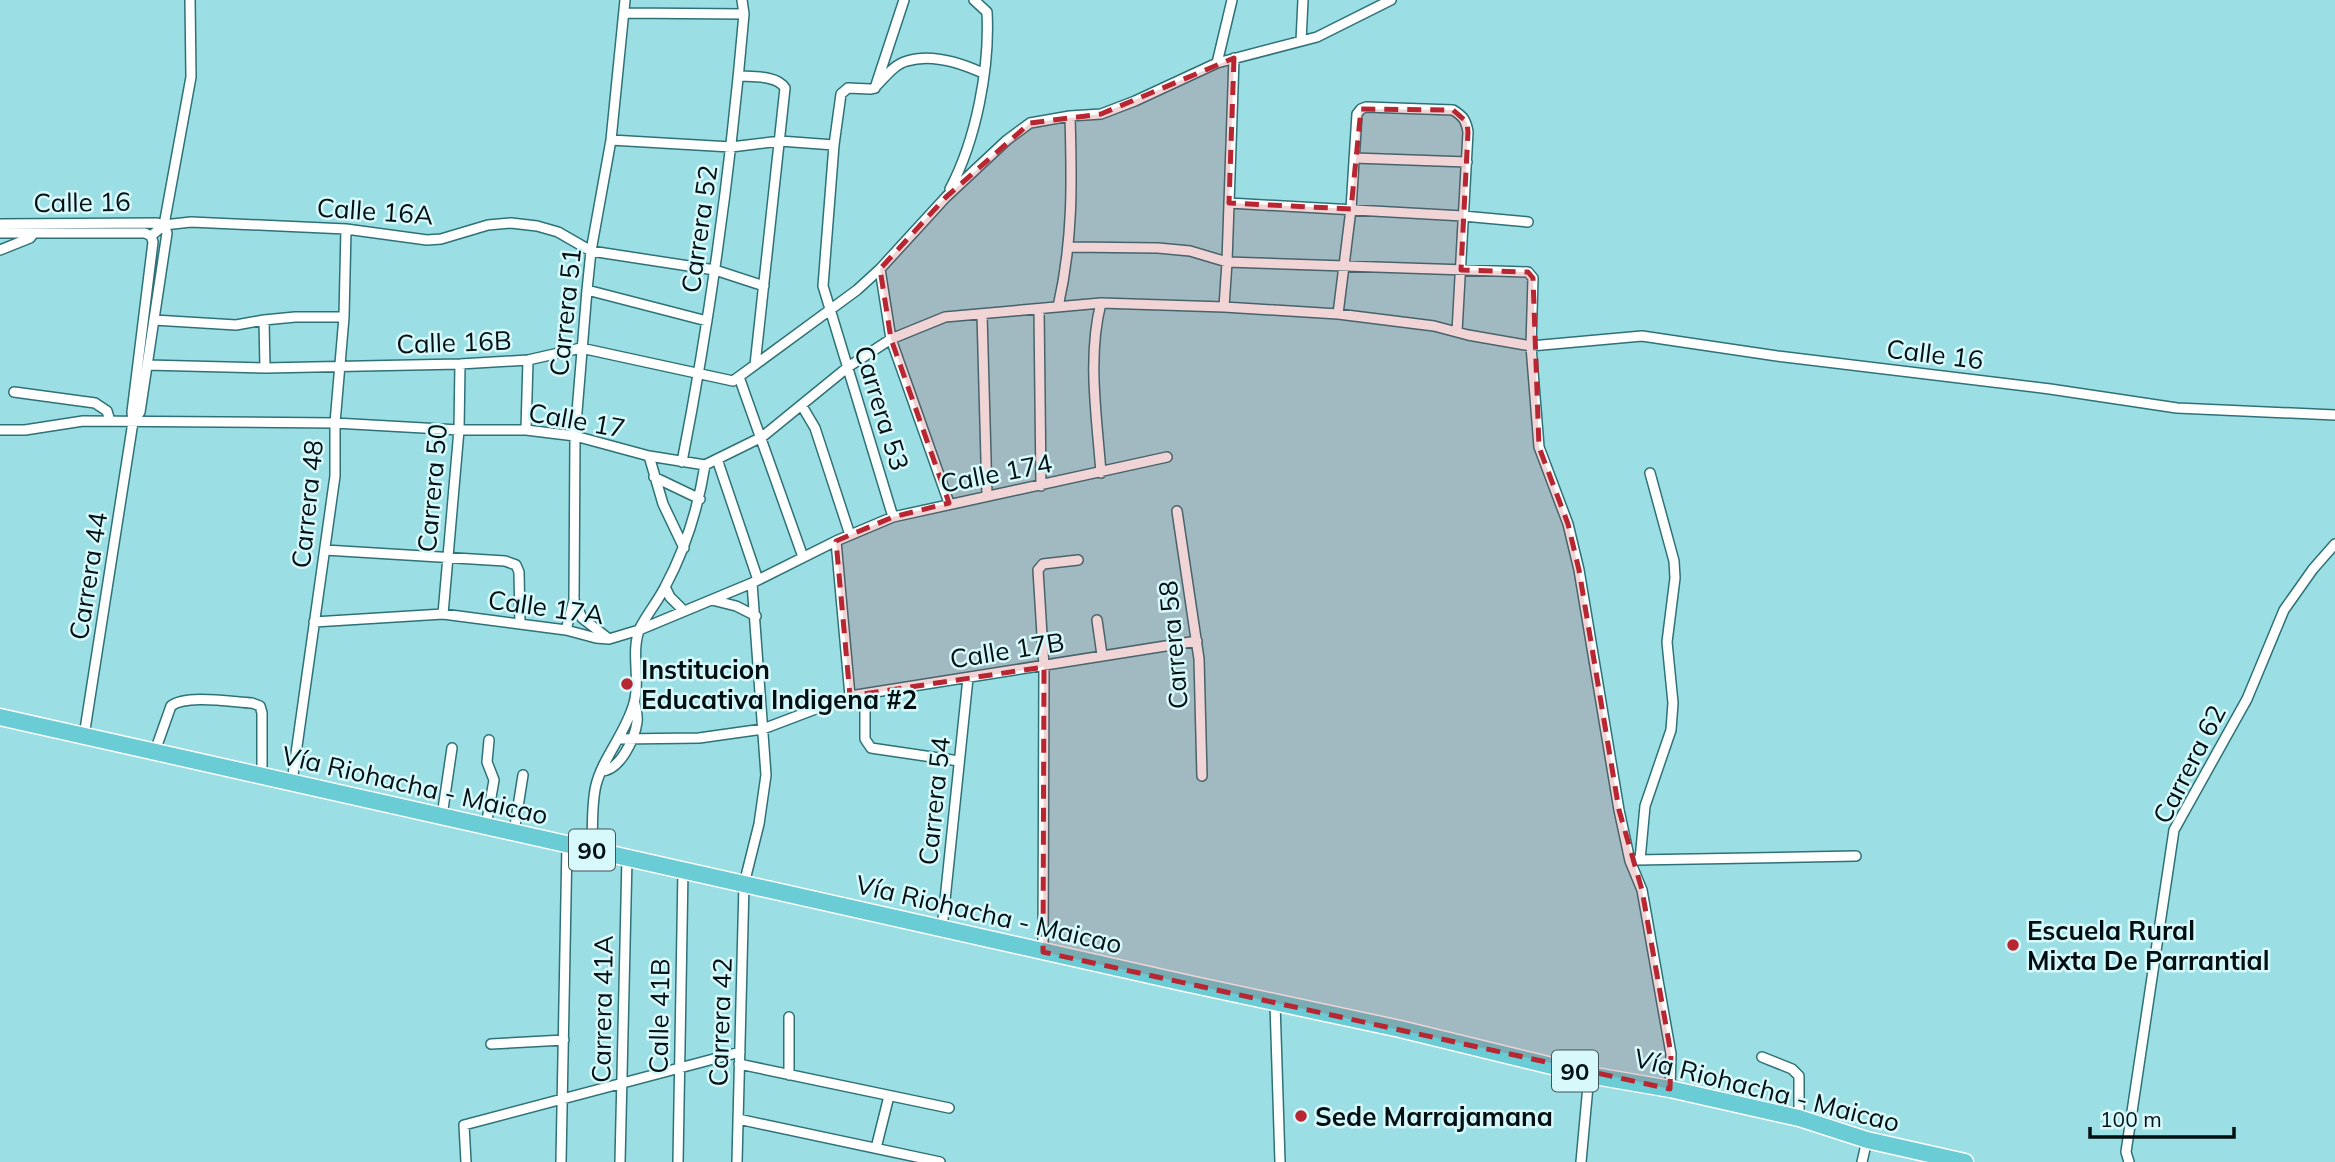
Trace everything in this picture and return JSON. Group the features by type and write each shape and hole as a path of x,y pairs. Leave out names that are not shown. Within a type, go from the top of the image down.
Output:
{"highway":[{"name":"Vía Riohacha - Maicao","path":"0,717 1400,1029 1590,1075 1670,1089 1799,1118 1930,1158 1965,1162"}],"street":[{"name":"Carrera 44","path":"133,422 140,412 167,233 164,225 191,77 190,0"},
{"name":"Carrera 51","path":"566,630 573,600 575,436 581,348 591,251 611,141 625,0"},
{"name":"Carrera 52","path":"682,462 699,373 731,147 744,14 742,0"},
{"path":"875,88 904,0"},
{"path":"946,197 972,135 989,45 987,12 974,0"},
{"path":"1217,63 1232,0"},
{"path":"1301,41 1303,0"},
{"path":"803,557 762,437 736,379 829,311 880,269 946,197 1007,140 1030,123 1101,114 1217,63 1317,37 1391,0"},
{"path":"624,13 744,14"},
{"path":"1224,307 1234,58"},
{"path":"875,88 890,71 906,61 948,61 983,73"},
{"path":"738,76 775,80 782,82 786,88 755,365"},
{"name":"Carrera 53","path":"875,88 848,88 841,94 834,145 823,286 893,517"},
{"path":"1338,314 1351,209 1357,114 1361,109 1453,110 1467,122 1457,332"},
{"path":"1058,307 1069,247 1072,212 1070,116"},
{"path":"611,141 731,147 780,141 834,145"},
{"path":"1354,158 1467,162"},
{"path":"1229,203 1528,222"},
{"name":"Calle 16A","path":"164,225 203,222 346,229 427,240 441,239 488,225 511,223 558,232 591,251"},
{"name":"Calle 16","path":"0,233 157,223 164,225"},
{"name":"Calle 16","path":"0,224 34,229 145,233 151,236"},
{"path":"151,236 164,225"},
{"path":"0,250 30,238 34,229"},
{"name":"Carrera 48","path":"292,782 335,476 335,423 344,317 346,229"},
{"name":"Carrera 44","path":"84,736 133,422 153,242 151,236"},
{"path":"1069,247 1190,251 1227,262 1528,272 1533,278 1531,346 1539,447 1569,523 1579,570 1619,810 1642,890 1671,1054 1670,1089"},
{"path":"591,251 715,270 764,286"},
{"path":"880,269 891,339 949,503"},
{"path":"587,290 707,321"},
{"name":"Calle 16","path":"1101,303 1338,314 1434,326 1531,346 1642,336 2177,408 2335,415"},
{"path":"601,771 607,771 616,765 631,740 637,723 634,702 635,649 639,630 665,587 690,536 705,466 762,437 848,367 891,339 945,317 1101,303 1096,324 1095,384 1101,473"},
{"path":"1040,309 1041,486"},
{"path":"982,314 987,496"},
{"path":"154,320 215,326 264,320 344,317"},
{"path":"264,320 265,369"},
{"name":"Calle 16B","path":"147,365 265,369 460,364 528,360 581,348 736,379"},
{"path":"526,430 528,360"},
{"name":"Carrera 50","path":"443,614 459,430 460,364"},
{"path":"14,392 95,404 107,411 110,421"},
{"path":"802,406 815,428 850,535"},
{"name":"Calle 17","path":"0,429 25,430 71,421 110,421 335,423 459,430 526,430 575,436 649,456 705,466"},
{"path":"649,456 670,521 684,548"},
{"name":"Calle 174","path":"836,541 893,517 1167,457"},
{"path":"717,459 755,581 766,775 744,884"},
{"path":"1635,861 1645,806 1671,730 1673,711 1667,642 1675,569 1650,473"},
{"path":"654,477 700,499"},
{"name":"Carrera 58","path":"1177,511 1197,641 1202,776"},
{"path":"836,541 850,696"},
{"name":"Calle 17A","path":"314,622 443,614 520,623 608,639 639,630 712,600 836,541"},
{"name":"Carrera 62","path":"2129,1162 2126,1152 2174,830 2247,699 2284,610 2313,569 2335,544"},
{"path":"325,550 505,561 516,565 519,572 520,623"},
{"path":"1043,951 1044,667 1038,570 1043,564 1078,560"},
{"path":"665,587 675,604 684,611"},
{"path":"573,600 582,618 608,639"},
{"path":"712,600 736,606 756,616"},
{"path":"1097,620 1102,655"},
{"name":"Calle 17B","path":"620,739 699,738 763,729 850,696 1197,641"},
{"name":"Carrera 54","path":"942,929 968,678"},
{"path":"865,694 864,739 871,748 960,761"},
{"path":"155,751 172,706 177,701 189,699 252,703 260,706 262,713 262,775"},
{"path":"592,850 594,795 601,771 620,739 634,702"},
{"path":"486,826 494,780 486,757 489,740"},
{"path":"442,816 452,748"},
{"path":"514,832 523,775"},
{"path":"561,1162 568,844"},
{"path":"1635,861 1856,856"},
{"name":"Carrera 41A","path":"620,1162 627,858"},
{"name":"Calle 41B","path":"678,1162 683,870"},
{"name":"Carrera 42","path":"737,1162 744,884"},
{"path":"1275,1003 1280,1162"},
{"path":"789,1017 789,1075"},
{"path":"491,1044 564,1040"},
{"path":"466,1162 464,1125 740,1052"},
{"path":"1762,1057 1792,1069 1799,1076 1799,1118"},
{"path":"739,1064 949,1108"},
{"path":"1581,1162 1590,1075"},
{"path":"876,1149 889,1096"},
{"path":"738,1119 940,1162"},
{"path":"1862,1162 1867,1140"},
{"path":"2118,1162 2126,1152"}],"highlighted area":[{"path":"1234,58 1229,203 1351,209 1361,109 1453,110 1467,122 1468,132 1461,270 1528,272 1533,278 1539,447 1568,524 1579,570 1619,810 1642,890 1671,1054 1670,1089 1043,952 1044,667 850,696 836,541 893,517 949,503 891,339 880,269 946,197 1030,123 1101,114"}],"place":[{"name":"Institucion Educativa Indigena #2","path":"627,684"},
{"name":"Escuela Rural Mixta De Parrantial","path":"2013,945"},
{"name":"Sede Marrajamana","path":"1301,1116"}]}
